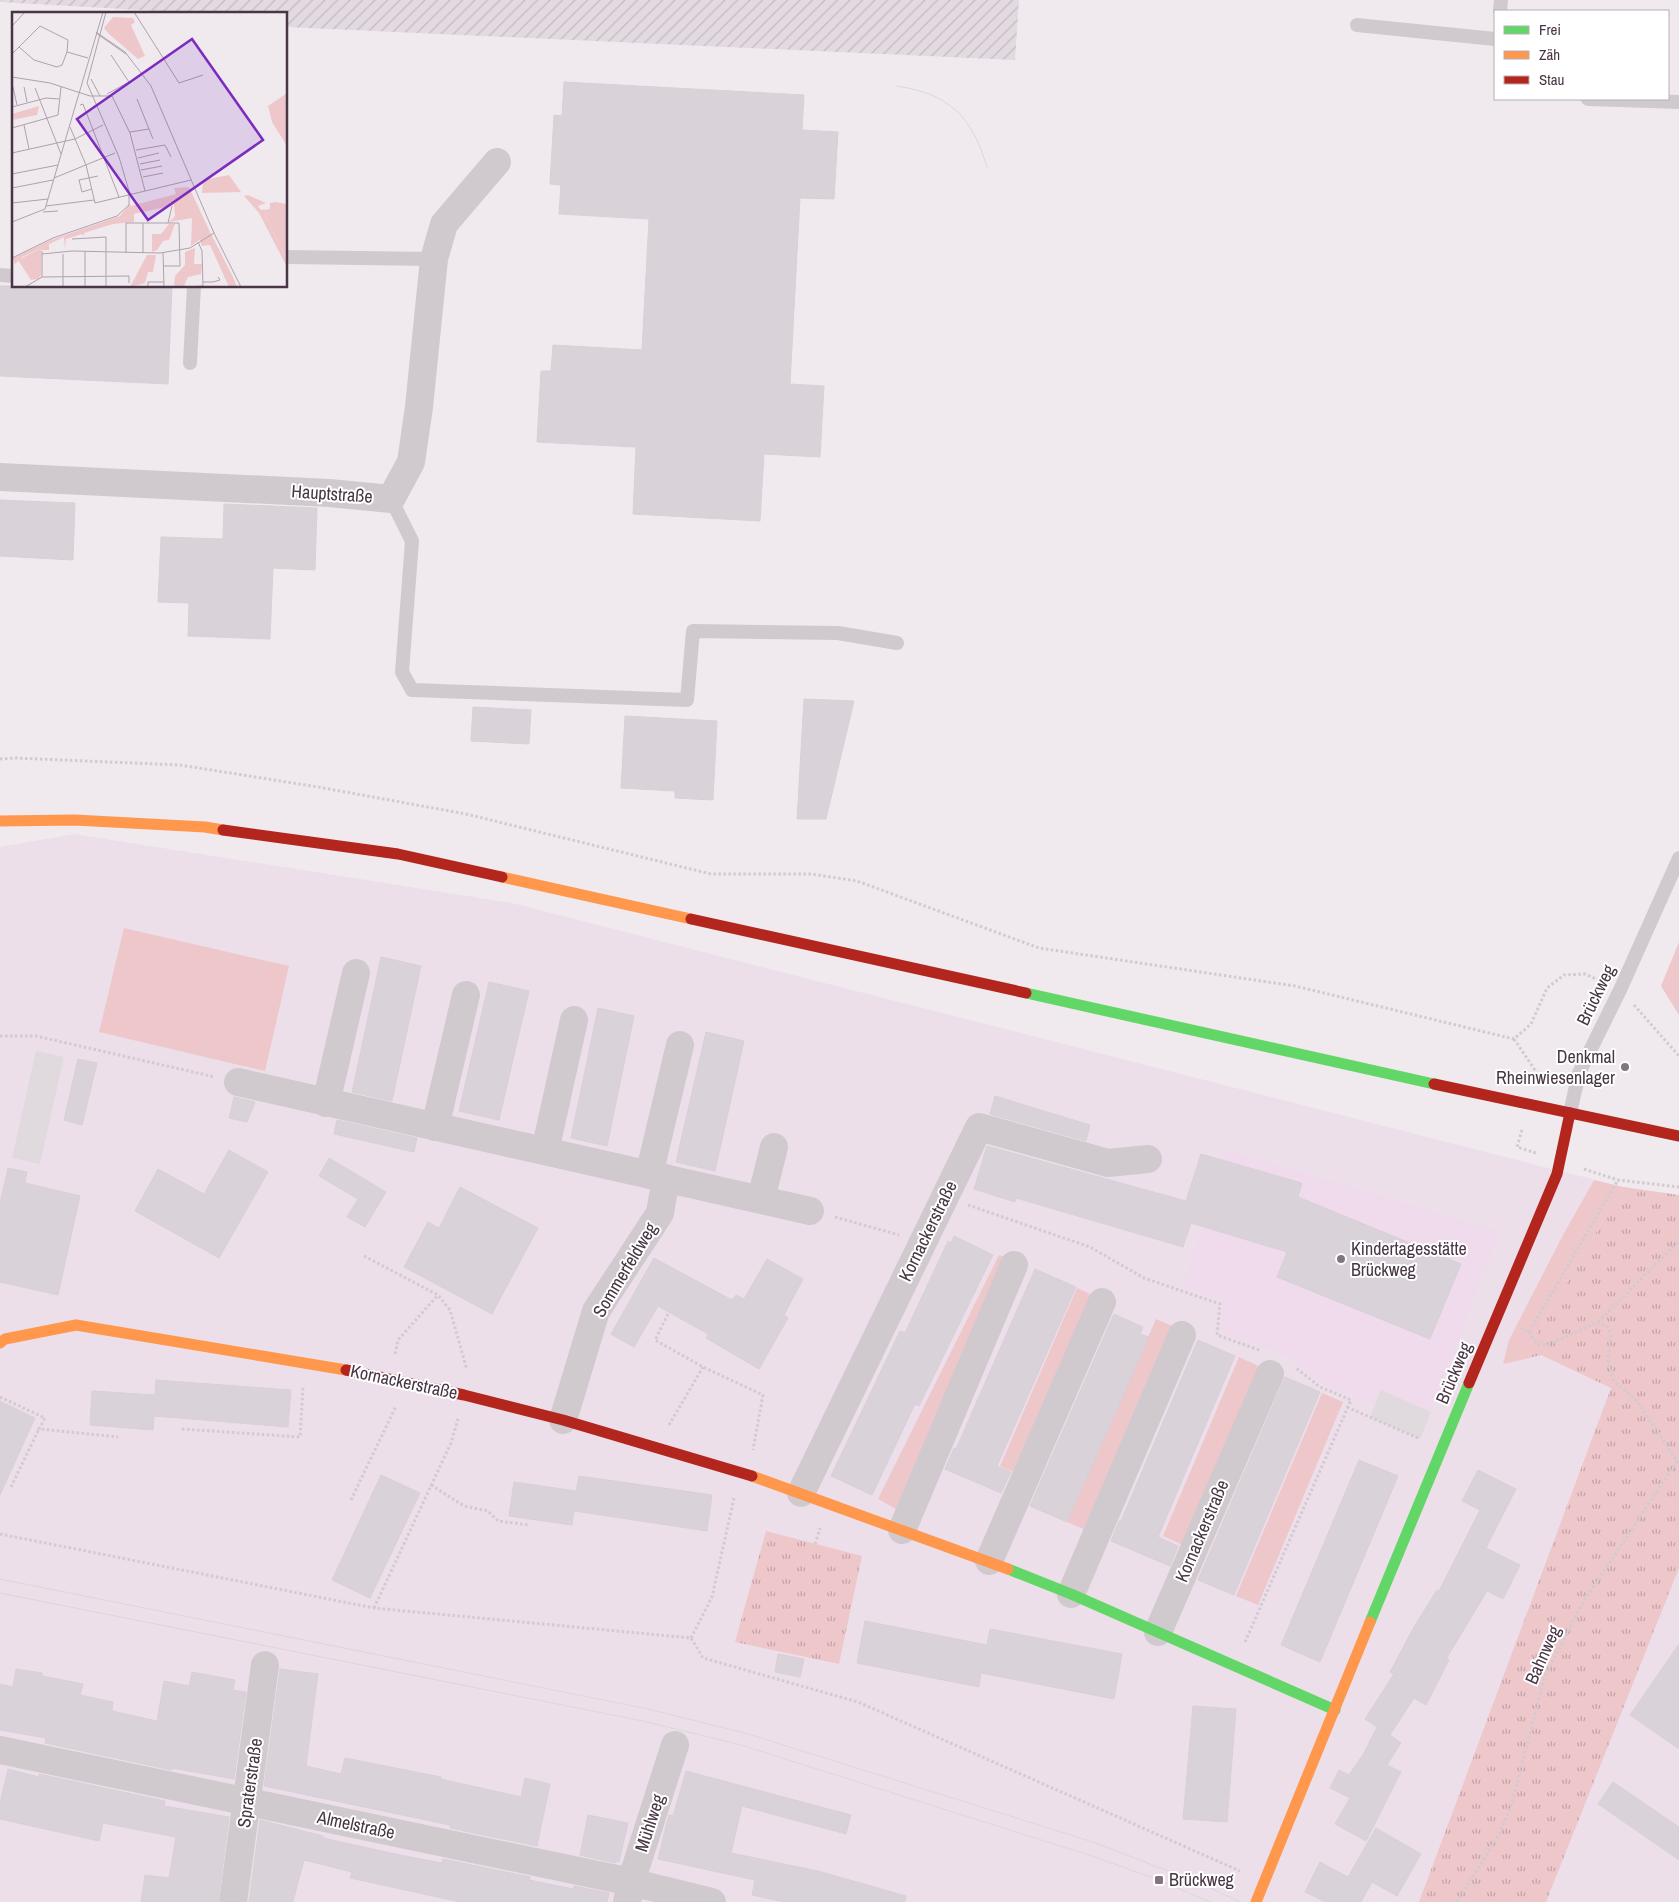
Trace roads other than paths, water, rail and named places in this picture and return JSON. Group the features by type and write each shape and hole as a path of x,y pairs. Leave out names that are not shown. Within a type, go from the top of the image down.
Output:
{"street":[{"name":"Hauptstraße","path":"0,477 329,493 391,498 411,462 419,406 434,259 444,224 497,162"},
{"path":"0,821 75,820 205,827 398,854 1679,1136"},
{"path":"326,1103 356,973"},
{"path":"435,1127 466,995"},
{"path":"545,1151 574,1020"},
{"name":"Sommerfeldweg","path":"563,1420 596,1310 660,1213 658,1176 680,1045"},
{"path":"238,1082 810,1211"},
{"name":"Brückweg","path":"1256,1902 1266,1882 1441,1448 1557,1174 1570,1113"},
{"name":"Kornackerstraße","path":"801,1493 979,1127 1108,1164 1148,1159"},
{"path":"761,1199 774,1147"},
{"path":"902,1530 1014,1265"},
{"path":"989,1561 1102,1302"},
{"name":"Kornackerstraße","path":"0,1343 6,1339 76,1325 304,1362 470,1397 563,1420 744,1473 989,1561 1071,1594 1335,1710"},
{"path":"1071,1594 1182,1335"},
{"name":"Kornackerstraße","path":"1158,1632 1274,1363"},
{"name":"Spraterstraße","path":"233,1902 265,1665"},
{"name":"Mühlweg","path":"628,1892 675,1745"},
{"name":"Almelstraße","path":"0,1750 247,1803 628,1892 712,1902"}],"lane":[{"path":"1357,25 1494,39"},
{"path":"1618,100 1679,102"},
{"path":"288,257 434,259"},
{"path":"190,363 194,288"},
{"path":"391,498 412,540 402,672 412,690 687,700 694,631 838,633 897,643"},
{"name":"Brückweg","path":"1570,1113 1579,1073 1620,990 1679,858"}],"tram line":[{"path":"897,86 931,95 945,102 956,111 974,134 987,167"},
{"path":"0,1579 648,1709 745,1733 1096,1843 1204,1885 1240,1902"},
{"path":"0,1593 643,1721 741,1745 1092,1856 1159,1880 1210,1902"}],"place":[{"name":"Denkmal Rheinwiesenlager","path":"1625,1067"},
{"name":"Kindertagesstätte Brückweg","path":"1341,1259"},
{"name":"Brückweg","path":"1159,1880"}]}
